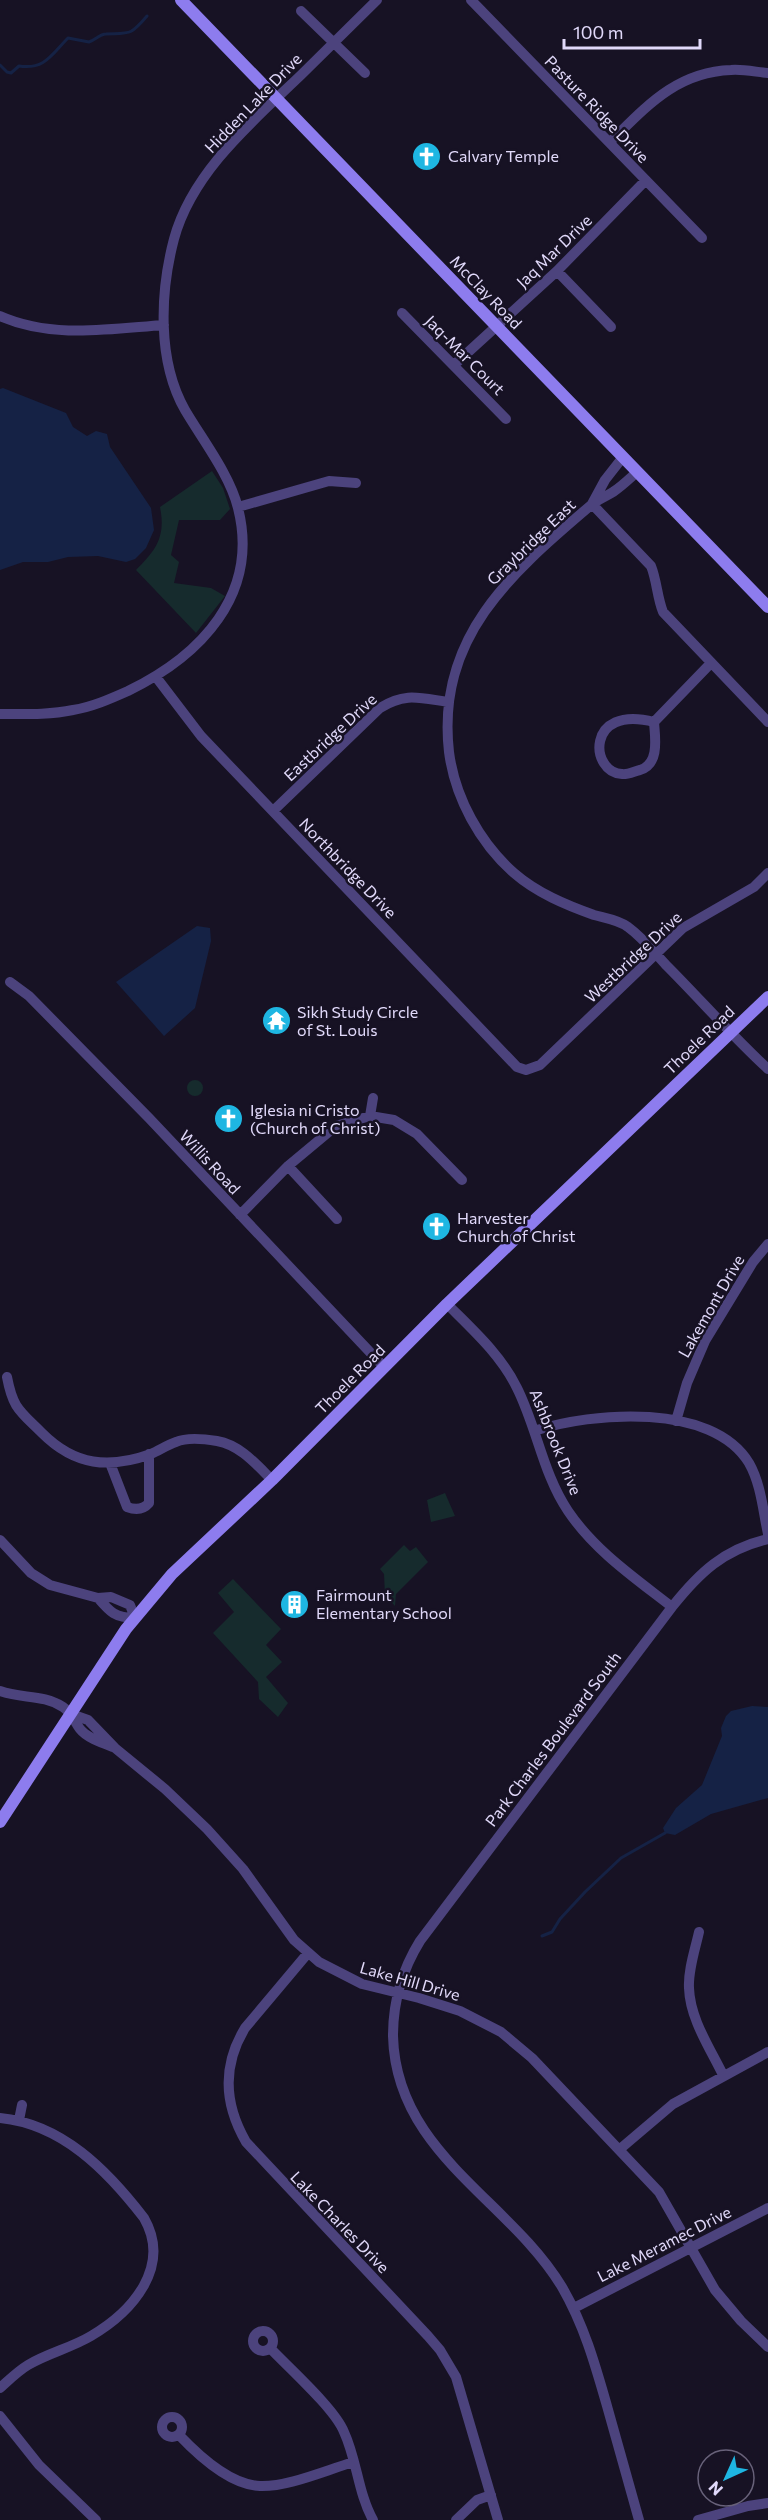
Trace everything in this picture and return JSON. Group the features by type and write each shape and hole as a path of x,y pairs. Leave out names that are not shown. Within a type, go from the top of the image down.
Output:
{"main road":[{"name":"McClay Road","path":"181,0 768,607"},
{"name":"Thoele Road","path":"0,1822 135,1618 172,1574 272,1480 447,1304 768,997"}],"street":[{"name":"Hidden Lake Drive","path":"0,714 49,714 75,710 103,702 156,677 188,653 211,630 229,603 238,580 243,539 238,507 223,473 183,406 170,371 164,325 167,278 175,237 191,199 218,158 377,0"},
{"name":"Pasture Ridge Drive","path":"471,0 702,238"},
{"path":"302,11 365,73"},
{"path":"610,142 648,105 684,79 730,70 768,73"},
{"name":"Jaq Mar Drive","path":"454,365 557,271 645,181"},
{"path":"557,271 611,327"},
{"name":"Jaq-Mar Court","path":"402,313 506,419"},
{"path":"0,316 20,325 78,331 164,325"},
{"name":"Graybridge East","path":"592,504 605,480 623,457"},
{"name":"Graybridge East","path":"637,472 614,492 592,504 518,572 474,624 461,652 448,702 446,727 453,773 474,824 492,851 515,874 538,891 576,908 626,924 768,1068"},
{"path":"238,507 329,482 357,483"},
{"path":"592,504 651,566 656,579 658,600 663,612 768,722"},
{"path":"654,722 711,663"},
{"name":"Northbridge Drive","path":"156,677 201,736 517,1067 526,1070"},
{"name":"Eastbridge Drive","path":"273,811 387,704 408,696 448,702"},
{"path":"623,718 639,718 654,722 656,739 653,759 646,768 622,774 609,770 599,755 601,737 609,724 623,718"},
{"name":"Westbridge Drive","path":"526,1070 540,1065 682,928 754,887 768,873"},
{"name":"Willis Road","path":"10,982 28,996 149,1118 384,1367"},
{"path":"370,1116 373,1098"},
{"path":"240,1215 288,1166 336,1126 370,1116 394,1120 417,1134 462,1180"},
{"path":"288,1166 337,1219"},
{"name":"Lakemont Drive","path":"676,1421 687,1383 705,1341 753,1262 768,1244"},
{"name":"Ashbrook Drive","path":"447,1304 498,1357 509,1373 556,1490 580,1528 611,1559 672,1607"},
{"path":"7,1377 14,1404 48,1439 69,1454 83,1460 122,1462 149,1454 177,1441 219,1441 244,1453 272,1480"},
{"path":"534,1431 577,1419 617,1415 676,1421 718,1434 729,1442 763,1481 768,1536"},
{"path":"110,1463 127,1507 134,1510 146,1507 149,1503 149,1454"},
{"name":"Park Charles Boulevard South","path":"639,2520 585,2332 574,2308 551,2271 443,2155 416,2118 405,2095 395,2058 393,2021 397,1993 412,1954 434,1921 672,1607 710,1564 735,1549 768,1536"},
{"path":"0,1540 31,1573 50,1585 98,1598 111,1597 130,1605 135,1618"},
{"name":"Lake Hill Drive","path":"0,1690 15,1695 39,1697 88,1720 115,1748 165,1789 207,1828 243,1869 294,1940 308,1953 347,1978 460,2010 501,2032 532,2058 659,2192 715,2290 727,2306 768,2347"},
{"path":"699,1932 690,1974 690,2002 702,2034 723,2075"},
{"name":"Lake Charles Drive","path":"308,1953 238,2041 227,2079 231,2111 246,2142 428,2336 448,2362 463,2397 498,2520"},
{"path":"620,2149 673,2104 768,2052"},
{"path":"19,2120 22,2105"},
{"path":"0,2118 19,2120 62,2137 85,2154 144,2218 151,2233 154,2251 150,2276 136,2298 124,2310 91,2336 25,2367 0,2388"},
{"name":"Lake Meramec Drive","path":"574,2308 768,2208"},
{"path":"270,2348 337,2419 344,2430 366,2506 373,2520"},
{"path":"0,2416 39,2465 96,2520"},
{"path":"179,2435 225,2473 236,2480 259,2486 295,2479 354,2462"},
{"path":"456,2520 477,2500 491,2495"},
{"path":"698,2520 748,2506 768,2503"}],"green space":[{"path":"212,471 223,488 230,509 220,520 179,520 171,555 179,562 174,583 211,588 225,596 196,633 136,570 158,542 162,527 160,507"},
{"path":"192,1080 198,1080 203,1088 201,1094 192,1096 187,1091 187,1085"},
{"path":"445,1493 455,1516 431,1522 427,1500"},
{"path":"404,1545 410,1551 416,1547 428,1562 396,1594 395,1606 385,1595 384,1574 380,1569"},
{"path":"233,1579 281,1629 266,1645 282,1662 266,1677 288,1703 278,1717 259,1699 258,1682 213,1633 234,1612 218,1593"}],"water":[{"path":"3,388 66,413 73,427 87,436 96,431 107,434 110,447 151,508 154,530 146,548 135,559 126,562 98,556 68,557 48,562 23,562 0,570 0,389"},
{"path":"197,926 210,928 211,941 195,1008 164,1036 116,982"},
{"path":"752,1706 768,1707 768,1798 711,1814 675,1835 665,1833 663,1828 676,1808 702,1785 722,1736 721,1728 726,1716 731,1711"}],"waterway":[{"path":"0,65 11,73 19,66 35,66 47,60 68,38 89,42 104,34 129,32 147,16"},
{"path":"542,1936 552,1932 560,1919 585,1892 621,1858 665,1833"}],"place":[{"name":"Calvary Temple","path":"427,156"},
{"name":"Sikh Study Circle of St. Louis","path":"276,1021"},
{"name":"Iglesia ni Cristo (Church of Christ)","path":"229,1119"},
{"name":"Harvester Church of Christ","path":"436,1227"},
{"name":"Fairmount Elementary School","path":"295,1604"}]}
